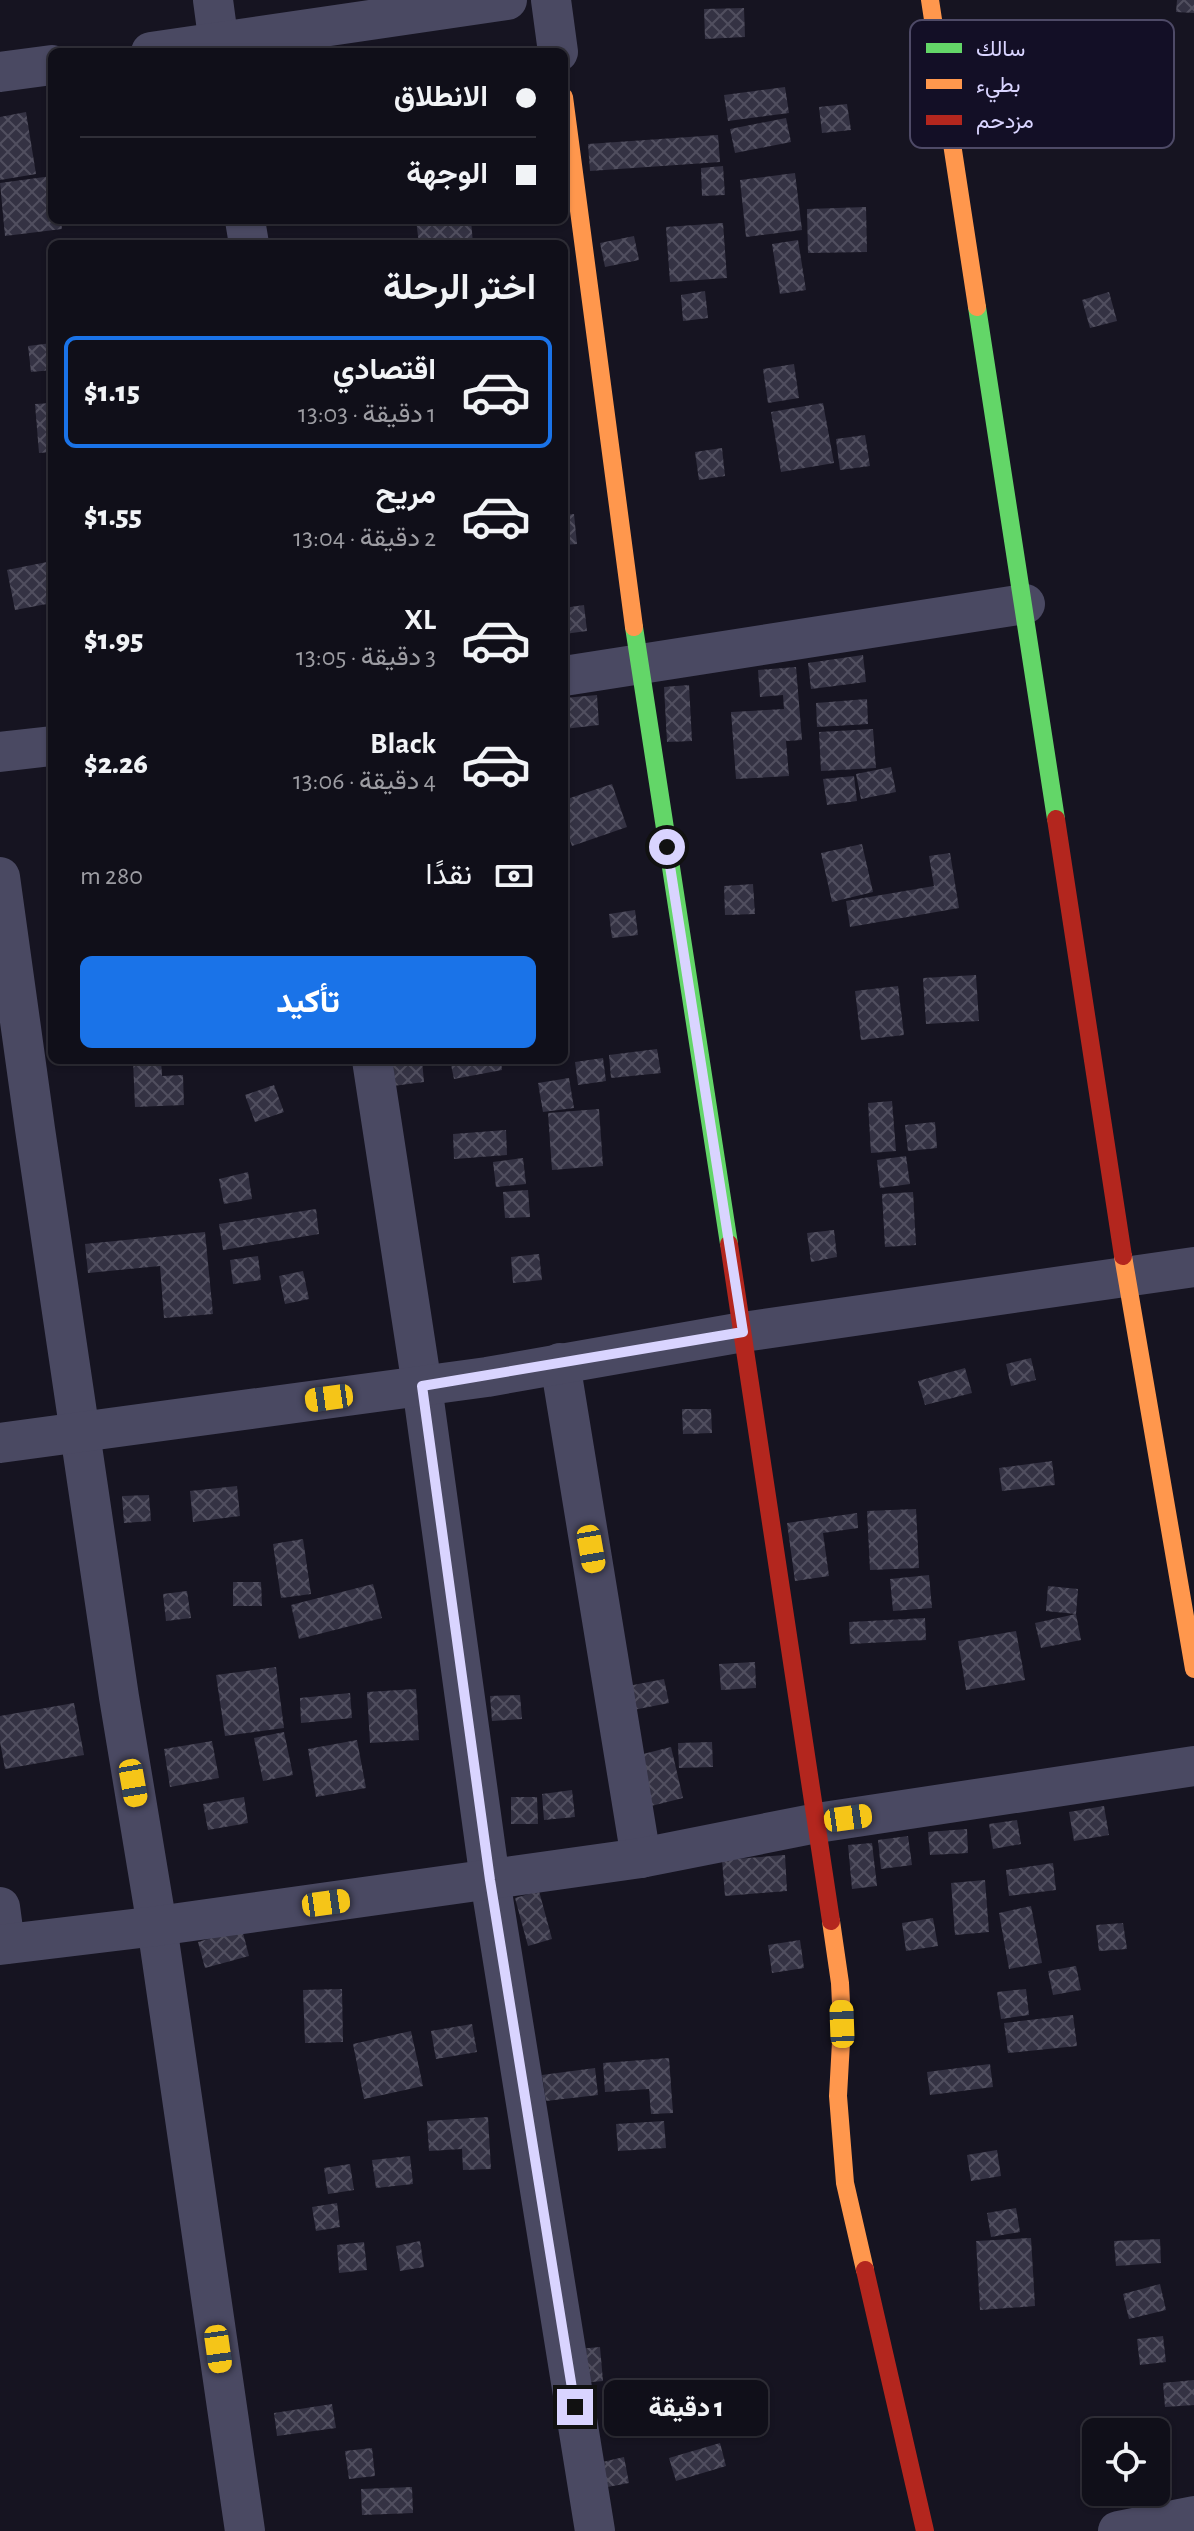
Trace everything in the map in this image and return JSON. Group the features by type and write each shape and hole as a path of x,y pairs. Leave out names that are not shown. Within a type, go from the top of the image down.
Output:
{"street":[{"path":"213,0 220,47 507,0"},
{"path":"551,0 557,48"},
{"path":"930,0 933,20"},
{"path":"0,72 48,66"},
{"path":"568,127 639,665 840,1983 842,2024 838,2096 845,2183 925,2531"},
{"path":"953,148 1126,1278 1194,1669"},
{"path":"568,675 1025,604"},
{"path":"0,752 48,746"},
{"path":"0,877 245,2531"},
{"path":"373,1064 422,1386 490,1880 595,2531"},
{"path":"0,1443 422,1386 743,1332 1194,1267"},
{"path":"560,1363 641,1858"},
{"path":"2,1932 157,1926 490,1880 641,1858 817,1823 1194,1766"},
{"path":"1118,2531 1194,2516"}],"building":[{"path":"1177,0 1194,0 1194,13 1176,12"},
{"path":"744,8 745,37 705,39 704,9"},
{"path":"785,87 789,113 728,121 724,95"},
{"path":"847,104 851,130 822,133 819,107"},
{"path":"26,112 36,174 0,180 0,117"},
{"path":"786,118 791,142 735,153 730,129"},
{"path":"718,135 720,162 590,171 588,144"},
{"path":"723,166 725,195 702,196 701,168"},
{"path":"795,173 802,230 746,237 740,180"},
{"path":"48,177 48,224 61,224 62,229 5,236 0,183"},
{"path":"866,207 867,252 808,253 807,209"},
{"path":"723,223 727,278 670,282 666,227"},
{"path":"416,224 471,224 473,240 418,240"},
{"path":"634,236 639,260 605,267 600,243"},
{"path":"798,240 806,290 780,294 772,244"},
{"path":"705,291 708,318 683,321 681,295"},
{"path":"1109,292 1117,321 1090,328 1082,300"},
{"path":"48,344 48,370 31,372 28,346"},
{"path":"794,364 799,398 768,403 763,369"},
{"path":"48,403 48,452 39,453 35,404"},
{"path":"823,403 834,463 781,472 771,412"},
{"path":"865,435 870,466 840,470 836,439"},
{"path":"722,448 725,476 699,480 695,452"},
{"path":"574,514 577,544 568,545 568,515"},
{"path":"47,562 48,604 15,610 7,570"},
{"path":"584,605 587,631 568,633 568,607"},
{"path":"863,655 866,682 811,689 808,663"},
{"path":"796,667 802,740 786,741 789,776 736,779 731,712 784,709 783,695 760,697 758,670"},
{"path":"689,685 692,741 667,742 664,687"},
{"path":"597,695 599,725 568,729 568,698"},
{"path":"867,699 868,724 817,727 816,703"},
{"path":"873,729 876,768 821,771 819,732"},
{"path":"891,767 896,792 861,799 856,774"},
{"path":"854,776 857,801 827,805 823,779"},
{"path":"612,784 627,827 572,846 568,834 568,799"},
{"path":"862,844 873,892 832,902 821,853"},
{"path":"950,853 959,908 850,927 846,901 934,886 929,856"},
{"path":"753,884 755,914 725,915 724,886"},
{"path":"635,910 638,935 612,938 609,914"},
{"path":"976,975 979,1021 926,1024 923,978"},
{"path":"898,986 904,1035 861,1040 855,991"},
{"path":"657,1049 661,1073 611,1078 609,1055"},
{"path":"603,1058 606,1081 578,1085 575,1062"},
{"path":"133,1064 161,1064 162,1076 183,1075 184,1105 135,1107"},
{"path":"382,1064 422,1064 424,1082 385,1087"},
{"path":"451,1064 501,1064 502,1070 454,1079"},
{"path":"569,1078 574,1108 543,1112 538,1083"},
{"path":"274,1085 284,1112 255,1122 245,1095"},
{"path":"892,1101 896,1151 871,1153 868,1103"},
{"path":"599,1109 603,1166 552,1170 548,1113"},
{"path":"935,1122 937,1148 908,1151 905,1125"},
{"path":"506,1130 507,1155 454,1159 453,1134"},
{"path":"906,1156 910,1184 880,1188 877,1160"},
{"path":"523,1158 526,1184 496,1187 493,1162"},
{"path":"248,1172 252,1199 224,1204 219,1179"},
{"path":"528,1190 530,1217 505,1218 503,1192"},
{"path":"913,1192 916,1245 885,1247 882,1194"},
{"path":"316,1209 319,1234 223,1250 219,1224"},
{"path":"834,1230 837,1257 811,1262 807,1233"},
{"path":"205,1232 213,1314 164,1318 160,1266 88,1273 85,1244"},
{"path":"539,1254 542,1280 513,1283 511,1257"},
{"path":"258,1256 261,1280 233,1284 230,1260"},
{"path":"303,1271 309,1299 285,1304 279,1276"},
{"path":"1031,1358 1036,1380 1011,1386 1006,1364"},
{"path":"965,1368 972,1393 925,1405 918,1381"},
{"path":"682,1409 711,1409 712,1433 683,1434"},
{"path":"1052,1461 1055,1485 1002,1491 999,1468"},
{"path":"237,1486 240,1516 193,1522 190,1491"},
{"path":"149,1495 151,1521 124,1523 122,1496"},
{"path":"916,1509 919,1568 870,1570 867,1511"},
{"path":"857,1513 858,1528 823,1533 829,1576 795,1581 787,1523"},
{"path":"303,1539 311,1594 281,1598 273,1544"},
{"path":"929,1575 932,1608 893,1611 890,1579"},
{"path":"233,1582 261,1582 262,1606 233,1606"},
{"path":"373,1584 382,1618 299,1639 291,1605"},
{"path":"1048,1586 1078,1589 1076,1614 1046,1611"},
{"path":"187,1591 191,1618 166,1621 163,1594"},
{"path":"1076,1614 1081,1640 1041,1648 1035,1623"},
{"path":"925,1618 926,1640 850,1644 849,1622"},
{"path":"1016,1631 1025,1680 966,1690 958,1641"},
{"path":"755,1662 756,1688 721,1690 719,1664"},
{"path":"276,1667 284,1728 225,1736 216,1675"},
{"path":"664,1679 669,1703 628,1711 623,1687"},
{"path":"416,1689 419,1740 370,1743 367,1692"},
{"path":"350,1693 352,1718 301,1723 300,1698"},
{"path":"520,1695 522,1719 492,1721 490,1696"},
{"path":"74,1703 84,1755 5,1769 0,1742 0,1716"},
{"path":"284,1732 293,1775 263,1781 254,1738"},
{"path":"357,1740 366,1788 316,1797 308,1749"},
{"path":"212,1741 219,1778 170,1787 164,1749"},
{"path":"712,1742 713,1767 679,1768 678,1743"},
{"path":"671,1747 683,1798 651,1806 639,1755"},
{"path":"572,1790 575,1817 544,1820 542,1794"},
{"path":"244,1797 248,1823 208,1830 203,1804"},
{"path":"511,1797 537,1797 538,1824 511,1824"},
{"path":"1104,1806 1109,1835 1074,1841 1069,1812"},
{"path":"1017,1820 1021,1844 993,1849 989,1824"},
{"path":"967,1829 968,1853 930,1855 928,1832"},
{"path":"908,1836 912,1865 881,1869 878,1840"},
{"path":"872,1843 877,1886 852,1889 848,1845"},
{"path":"785,1855 787,1891 725,1896 722,1860"},
{"path":"1053,1863 1056,1890 1009,1896 1006,1870"},
{"path":"985,1880 989,1932 955,1935 951,1883"},
{"path":"539,1891 552,1939 528,1946 515,1898"},
{"path":"1031,1906 1042,1963 1009,1969 999,1913"},
{"path":"933,1918 938,1946 906,1951 902,1923"},
{"path":"1123,1923 1127,1949 1099,1951 1096,1925"},
{"path":"242,1929 249,1956 205,1968 198,1942"},
{"path":"800,1940 804,1968 772,1973 768,1945"},
{"path":"1076,1966 1081,1990 1053,1995 1048,1971"},
{"path":"342,1989 343,2042 305,2043 303,1990"},
{"path":"1026,1989 1029,2015 1001,2019 997,1992"},
{"path":"1073,2015 1077,2046 1008,2053 1004,2023"},
{"path":"472,2024 477,2052 436,2059 431,2031"},
{"path":"411,2031 423,2086 364,2099 353,2044"},
{"path":"669,2058 673,2113 651,2114 649,2089 605,2092 603,2063"},
{"path":"990,2064 993,2087 930,2095 927,2072"},
{"path":"595,2068 598,2095 546,2101 542,2075"},
{"path":"488,2117 491,2169 463,2170 462,2149 429,2151 427,2121"},
{"path":"664,2121 666,2148 618,2151 616,2124"},
{"path":"997,2150 1001,2176 971,2181 967,2155"},
{"path":"410,2156 413,2184 376,2188 372,2160"},
{"path":"350,2164 354,2190 328,2194 324,2168"},
{"path":"337,2203 340,2227 316,2231 312,2207"},
{"path":"1016,2208 1020,2232 991,2237 987,2213"},
{"path":"1031,2238 1035,2306 980,2310 976,2241"},
{"path":"1160,2239 1161,2263 1116,2266 1114,2241"},
{"path":"420,2241 424,2267 400,2271 396,2246"},
{"path":"364,2242 367,2270 339,2273 337,2245"},
{"path":"1160,2284 1166,2310 1129,2319 1123,2294"},
{"path":"1163,2336 1166,2362 1140,2365 1137,2339"},
{"path":"600,2347 603,2381 581,2383 578,2349"},
{"path":"1194,2380 1194,2405 1165,2407 1163,2383"},
{"path":"332,2404 336,2428 277,2436 274,2413"},
{"path":"720,2443 726,2466 676,2481 669,2458"},
{"path":"372,2448 375,2476 349,2479 345,2451"},
{"path":"624,2457 629,2483 602,2488 598,2463"},
{"path":"412,2487 413,2513 362,2515 361,2489"}],"traffic: fast":[{"path":"977,307 1056,819"},
{"path":"634,627 729,1244"}],"traffic: slow":[{"path":"930,0 933,20"},
{"path":"568,127 634,627"},
{"path":"953,148 977,307"},
{"path":"1123,1256 1194,1669"},
{"path":"831,1921 840,1983 842,2024 838,2096 845,2183 865,2270"}],"traffic: jam":[{"path":"1056,819 1123,1256"},
{"path":"729,1244 831,1921"},
{"path":"865,2270 925,2531"}],"route":[{"path":"575,2407 490,1880 422,1386 743,1332 667,847"}]}
